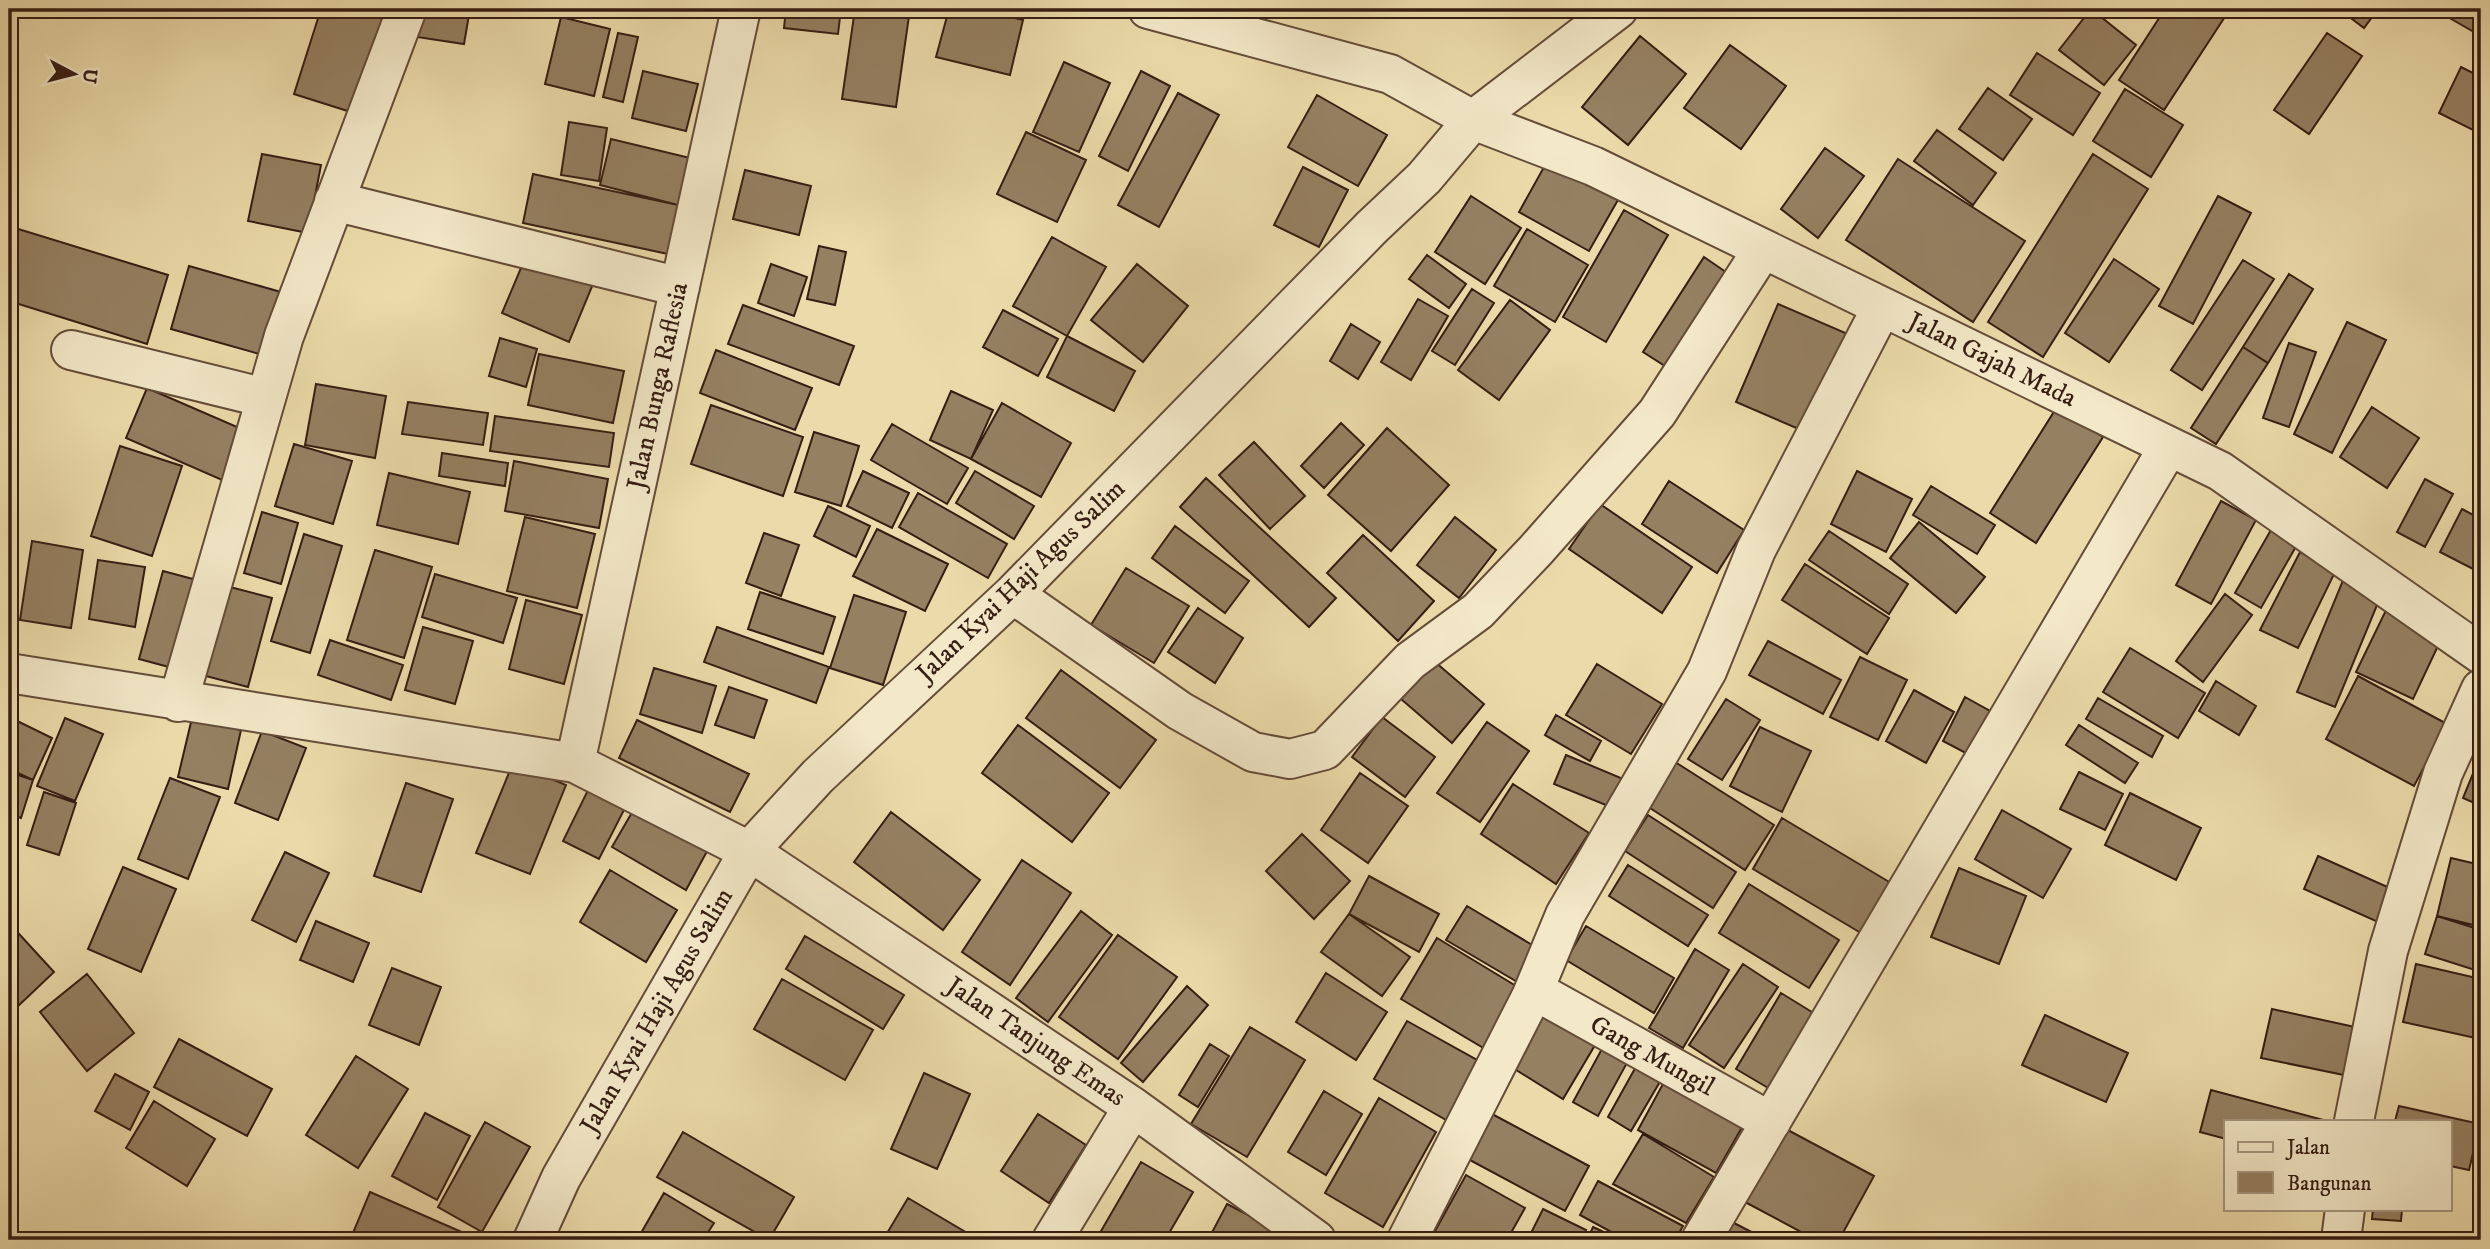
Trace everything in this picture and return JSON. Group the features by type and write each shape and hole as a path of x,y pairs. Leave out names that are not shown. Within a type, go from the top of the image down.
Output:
{"street":[{"path":"178,702 284,336 407,9"},
{"name":"Jalan Bunga Raflesia","path":"575,763 741,9"},
{"name":"Jalan Gajah Mada","path":"1149,9 1390,74 1473,120 1593,166 2220,471 2481,654"},
{"name":"Jalan Kyai Haji Agus Salim","path":"533,1240 561,1178 750,851 818,776 1013,594 1372,227 1424,178 1473,120 1618,9"},
{"path":"334,201 680,287"},
{"path":"1013,594 1180,710 1253,752 1290,759 1325,750 1410,661 1478,611 1657,413 1763,249"},
{"path":"1407,1240 1534,990 1565,915 1707,671 1756,550 1882,307"},
{"path":"71,350 266,398"},
{"path":"1701,1240 2169,446"},
{"name":"Jalan Tanjung Emas","path":"9,673 178,702 575,763 750,851 1133,1107 1316,1240"},
{"path":"2354,1120 2388,951 2443,773 2481,689"},
{"name":"Gang Mungil","path":"1534,990 1771,1122"},
{"path":"1052,1240 1133,1107"},
{"path":"2341,1240 2345,1210"}],"building":[{"path":"321,9 391,9 357,114 294,94"},
{"path":"421,9 470,9 464,44 417,37"},
{"path":"616,9 662,9 660,16"},
{"path":"786,9 841,9 838,34 784,28"},
{"path":"855,9 910,9 896,107 842,99"},
{"path":"949,9 977,9 1023,20 1010,75 936,57"},
{"path":"2091,9 2136,45 2104,85 2059,50"},
{"path":"2165,9 2230,9 2164,110 2119,80"},
{"path":"2339,9 2378,9 2364,28"},
{"path":"2434,9 2481,9 2481,36"},
{"path":"561,17 610,29 594,96 545,84"},
{"path":"618,33 638,37 623,102 603,97"},
{"path":"2327,33 2362,56 2309,134 2274,110"},
{"path":"1640,36 1686,74 1628,145 1582,107"},
{"path":"1730,45 1786,86 1741,149 1684,108"},
{"path":"2037,53 2100,93 2073,135 2010,95"},
{"path":"1064,62 1110,83 1079,152 1033,132"},
{"path":"2461,67 2481,77 2481,134 2439,113"},
{"path":"643,71 698,84 686,131 632,118"},
{"path":"1141,71 1170,86 1128,171 1099,156"},
{"path":"1988,88 2032,119 2003,160 1959,129"},
{"path":"2125,89 2183,125 2151,177 2093,141"},
{"path":"1178,93 1219,115 1159,227 1118,205"},
{"path":"1317,95 1387,135 1358,186 1288,147"},
{"path":"569,122 607,128 599,181 561,175"},
{"path":"1937,130 1996,173 1973,205 1914,161"},
{"path":"1026,132 1086,160 1057,222 997,194"},
{"path":"611,139 690,158 678,205 600,185"},
{"path":"1825,148 1864,176 1818,238 1781,209"},
{"path":"262,154 321,165 308,233 248,221"},
{"path":"2093,154 2148,189 2043,357 1988,322"},
{"path":"1549,158 1619,198 1589,251 1519,212"},
{"path":"1898,159 2025,241 1973,322 1846,240"},
{"path":"1303,167 1348,190 1319,247 1274,225"},
{"path":"745,170 811,186 799,235 733,219"},
{"path":"533,174 678,205 668,254 523,223"},
{"path":"1471,196 1521,228 1485,284 1435,252"},
{"path":"2218,196 2251,213 2193,324 2159,306"},
{"path":"1624,210 1668,235 1606,342 1563,317"},
{"path":"15,228 168,275 147,344 9,301 9,249"},
{"path":"1527,229 1588,265 1555,322 1494,286"},
{"path":"1052,237 1106,267 1067,336 1013,306"},
{"path":"819,246 846,252 835,305 807,299"},
{"path":"1427,255 1466,284 1449,308 1409,279"},
{"path":"526,256 593,284 569,342 502,313"},
{"path":"1704,257 1736,279 1676,373 1643,352"},
{"path":"2114,259 2159,289 2109,362 2065,333"},
{"path":"2243,260 2274,279 2202,390 2171,370"},
{"path":"771,264 807,277 794,316 758,303"},
{"path":"1137,264 1188,306 1143,362 1091,320"},
{"path":"189,266 281,292 263,355 171,329"},
{"path":"2289,274 2313,289 2268,363 2243,347"},
{"path":"1472,289 1494,303 1455,365 1432,351"},
{"path":"1418,299 1448,316 1411,380 1381,362"},
{"path":"1510,300 1550,330 1499,400 1458,370"},
{"path":"1778,304 1850,335 1808,433 1736,402"},
{"path":"743,305 854,346 839,385 728,344"},
{"path":"1003,310 1058,339 1038,376 983,347"},
{"path":"2347,322 2386,340 2332,453 2294,434"},
{"path":"1351,324 1380,342 1358,379 1330,361"},
{"path":"1067,336 1135,371 1114,411 1047,377"},
{"path":"500,338 537,349 526,387 489,376"},
{"path":"2289,343 2316,352 2289,427 2263,418"},
{"path":"2243,347 2268,363 2216,444 2191,428"},
{"path":"716,350 812,388 795,430 700,393"},
{"path":"539,354 624,371 613,423 528,405"},
{"path":"316,384 386,396 375,458 305,445"},
{"path":"147,388 244,430 222,480 126,438"},
{"path":"951,391 993,410 971,459 930,440"},
{"path":"408,402 488,413 483,445 402,434"},
{"path":"1002,403 1071,443 1041,497 971,459"},
{"path":"711,405 803,437 783,496 691,464"},
{"path":"2057,407 2103,437 2036,543 1990,513"},
{"path":"2372,407 2419,438 2387,488 2340,457"},
{"path":"495,416 614,433 609,467 490,451"},
{"path":"1341,423 1364,445 1324,488 1301,466"},
{"path":"892,424 968,468 947,504 871,460"},
{"path":"1387,428 1449,485 1391,551 1328,495"},
{"path":"814,432 859,446 841,506 795,492"},
{"path":"1254,442 1305,496 1270,529 1219,475"},
{"path":"294,444 352,461 333,524 275,506"},
{"path":"120,446 182,466 152,556 91,536"},
{"path":"442,453 508,463 505,486 439,476"},
{"path":"514,461 608,479 599,528 505,511"},
{"path":"863,471 909,493 892,528 847,506"},
{"path":"975,471 1034,506 1014,539 956,503"},
{"path":"1857,471 1912,499 1886,552 1831,524"},
{"path":"389,473 470,492 458,544 377,525"},
{"path":"1206,478 1336,598 1309,627 1180,507"},
{"path":"2425,479 2453,494 2425,547 2397,532"},
{"path":"1669,481 1744,530 1717,573 1642,524"},
{"path":"1931,486 1995,525 1977,554 1913,515"},
{"path":"918,493 1007,544 988,578 899,527"},
{"path":"2221,501 2256,520 2211,604 2176,585"},
{"path":"1600,504 1692,567 1662,613 1569,549"},
{"path":"828,506 870,526 856,557 814,536"},
{"path":"2462,509 2481,519 2481,573 2440,552"},
{"path":"262,512 298,523 281,584 244,573"},
{"path":"525,517 595,534 577,608 507,591"},
{"path":"1455,517 1496,550 1459,598 1417,565"},
{"path":"1919,522 1985,577 1956,613 1890,558"},
{"path":"1175,526 1249,581 1225,613 1152,558"},
{"path":"2272,528 2298,543 2261,608 2235,593"},
{"path":"877,529 948,564 925,611 853,576"},
{"path":"1829,531 1908,584 1889,614 1809,560"},
{"path":"764,533 799,545 781,596 746,583"},
{"path":"304,534 342,546 310,653 271,641"},
{"path":"1363,535 1434,601 1398,641 1327,573"},
{"path":"32,541 83,550 71,628 20,620"},
{"path":"375,550 432,567 404,658 347,640"},
{"path":"2300,552 2336,570 2298,648 2260,630"},
{"path":"98,560 145,567 135,627 89,619"},
{"path":"1805,564 1889,618 1867,654 1782,600"},
{"path":"1126,568 1189,606 1154,663 1091,625"},
{"path":"163,571 204,582 180,670 139,659"},
{"path":"435,574 517,598 503,643 422,617"},
{"path":"2344,578 2382,593 2335,707 2297,692"},
{"path":"230,587 272,598 248,687 206,676"},
{"path":"760,592 835,617 823,654 748,629"},
{"path":"2225,594 2252,615 2203,682 2176,661"},
{"path":"854,595 906,612 883,685 830,668"},
{"path":"526,600 582,615 564,684 509,669"},
{"path":"2389,604 2445,631 2413,699 2356,672"},
{"path":"1198,608 1243,638 1215,683 1168,652"},
{"path":"423,627 473,641 455,704 405,690"},
{"path":"717,627 829,667 816,703 704,662"},
{"path":"330,640 403,665 391,700 318,675"},
{"path":"1768,641 1841,680 1823,714 1749,675"},
{"path":"2130,648 2205,693 2178,738 2103,692"},
{"path":"1427,655 1484,704 1452,743 1394,693"},
{"path":"1860,657 1907,680 1878,740 1830,717"},
{"path":"1597,664 1662,704 1631,754 1566,715"},
{"path":"654,668 716,686 702,733 640,714"},
{"path":"1061,670 1156,740 1120,788 1026,718"},
{"path":"2358,676 2447,724 2414,786 2326,739"},
{"path":"2216,681 2256,706 2239,735 2199,711"},
{"path":"729,687 767,700 754,738 715,725"},
{"path":"1914,690 1954,712 1926,763 1886,741"},
{"path":"1965,697 1999,716 1977,759 1943,741"},
{"path":"2098,698 2163,736 2152,757 2086,719"},
{"path":"1726,699 1760,720 1722,780 1688,759"},
{"path":"1556,715 1601,741 1590,761 1545,735"},
{"path":"9,717 52,738 33,780 9,769"},
{"path":"1382,717 1435,757 1405,797 1352,757"},
{"path":"65,718 103,734 75,801 37,786"},
{"path":"192,718 241,730 228,789 178,777"},
{"path":"637,720 749,774 730,812 619,758"},
{"path":"1487,722 1529,751 1480,822 1437,793"},
{"path":"1018,725 1109,793 1072,842 982,773"},
{"path":"2079,725 2138,763 2125,783 2066,745"},
{"path":"1760,727 1811,751 1782,812 1730,786"},
{"path":"262,731 306,748 278,820 235,803"},
{"path":"2481,754 2481,806 2463,798"},
{"path":"1566,755 1635,784 1623,812 1554,784"},
{"path":"1675,762 1774,825 1745,870 1647,806"},
{"path":"513,763 566,785 530,874 476,853"},
{"path":"9,772 33,780 21,818 9,814"},
{"path":"2079,772 2123,794 2105,830 2060,809"},
{"path":"1360,773 1408,806 1368,863 1321,830"},
{"path":"170,778 220,797 188,879 138,859"},
{"path":"406,783 453,799 421,892 374,876"},
{"path":"1513,784 1589,833 1556,884 1481,834"},
{"path":"590,786 627,804 599,859 563,841"},
{"path":"44,792 76,803 59,855 27,845"},
{"path":"2130,793 2201,828 2176,880 2105,845"},
{"path":"638,802 711,844 686,890 612,847"},
{"path":"2002,810 2071,849 2043,898 1975,859"},
{"path":"891,812 980,880 943,930 854,862"},
{"path":"1648,815 1736,872 1713,908 1625,851"},
{"path":"1782,818 1896,886 1866,936 1753,869"},
{"path":"1302,834 1350,881 1314,919 1266,871"},
{"path":"285,852 329,873 296,942 252,920"},
{"path":"2318,856 2392,889 2378,922 2304,889"},
{"path":"2451,858 2481,865 2481,927 2437,916"},
{"path":"1022,860 1071,893 1010,985 962,952"},
{"path":"1628,865 1708,915 1688,946 1609,896"},
{"path":"123,867 176,889 141,972 88,949"},
{"path":"1959,868 2026,896 1999,964 1931,937"},
{"path":"610,870 677,910 646,962 580,922"},
{"path":"1369,876 1439,914 1419,952 1349,914"},
{"path":"1749,884 1839,940 1809,988 1719,933"},
{"path":"1467,906 1539,949 1519,983 1446,940"},
{"path":"1081,911 1112,935 1048,1022 1016,998"},
{"path":"1349,914 1410,957 1382,996 1321,952"},
{"path":"2437,916 2481,930 2481,972 2425,954"},
{"path":"316,921 369,943 353,982 300,960"},
{"path":"9,923 54,972 16,1008 9,1000"},
{"path":"1586,926 1674,978 1654,1013 1566,960"},
{"path":"1118,935 1177,977 1118,1059 1059,1017"},
{"path":"805,936 904,995 883,1029 786,969"},
{"path":"1437,938 1521,989 1485,1049 1401,999"},
{"path":"1695,949 1729,970 1683,1048 1649,1028"},
{"path":"1743,964 1778,987 1724,1068 1689,1045"},
{"path":"2416,964 2481,979 2480,1039 2403,1022"},
{"path":"392,968 441,987 419,1045 369,1025"},
{"path":"1326,973 1387,1012 1356,1060 1296,1022"},
{"path":"87,974 134,1033 87,1071 40,1012"},
{"path":"782,979 873,1030 845,1080 754,1029"},
{"path":"1187,986 1208,1005 1143,1082 1121,1063"},
{"path":"1781,993 1820,1017 1775,1092 1736,1069"},
{"path":"1546,1001 1601,1035 1563,1099 1508,1065"},
{"path":"2272,1009 2355,1027 2344,1075 2261,1058"},
{"path":"2045,1015 2128,1053 2106,1102 2022,1065"},
{"path":"1407,1021 1486,1065 1453,1124 1374,1079"},
{"path":"1250,1027 1305,1060 1247,1157 1191,1124"},
{"path":"1609,1036 1634,1050 1598,1116 1573,1102"},
{"path":"179,1039 272,1089 247,1136 154,1087"},
{"path":"1210,1044 1229,1056 1198,1107 1179,1095"},
{"path":"1643,1054 1668,1068 1631,1131 1608,1117"},
{"path":"356,1056 408,1089 358,1168 306,1135"},
{"path":"1670,1071 1749,1115 1716,1173 1638,1130"},
{"path":"924,1073 970,1094 937,1169 891,1149"},
{"path":"115,1074 149,1092 130,1130 95,1111"},
{"path":"2211,1090 2323,1120 2224,1120 2224,1138 2200,1132"},
{"path":"1324,1091 1362,1114 1326,1175 1288,1152"},
{"path":"1379,1098 1436,1132 1383,1227 1325,1193"},
{"path":"154,1101 215,1139 187,1186 126,1148"},
{"path":"2399,1106 2480,1124 2469,1170 2452,1166 2452,1120 2395,1120"},
{"path":"425,1113 470,1136 437,1200 392,1176"},
{"path":"1038,1114 1086,1145 1049,1203 1001,1171"},
{"path":"1492,1114 1589,1166 1565,1211 1468,1159"},
{"path":"485,1122 530,1147 482,1232 438,1207"},
{"path":"1784,1128 1874,1176 1839,1240 1816,1240 1745,1202"},
{"path":"683,1132 794,1197 769,1240 657,1177"},
{"path":"1643,1134 1714,1177 1686,1223 1613,1184"},
{"path":"1141,1162 1193,1192 1165,1240 1100,1240 1097,1238"},
{"path":"1466,1175 1525,1208 1507,1240 1430,1240"},
{"path":"1598,1181 1683,1226 1675,1240 1626,1240 1580,1215"},
{"path":"370,1192 480,1240 370,1240 353,1233"},
{"path":"664,1193 714,1223 703,1240 637,1240"},
{"path":"908,1198 979,1240 883,1240"},
{"path":"1227,1204 1277,1230 1271,1240 1208,1240"},
{"path":"1543,1209 1586,1230 1581,1240 1547,1240 1531,1233"},
{"path":"2373,1210 2402,1210 2401,1221 2372,1219"},
{"path":"1732,1222 1767,1240 1723,1240"},
{"path":"1593,1227 1621,1240 1587,1240"}]}
